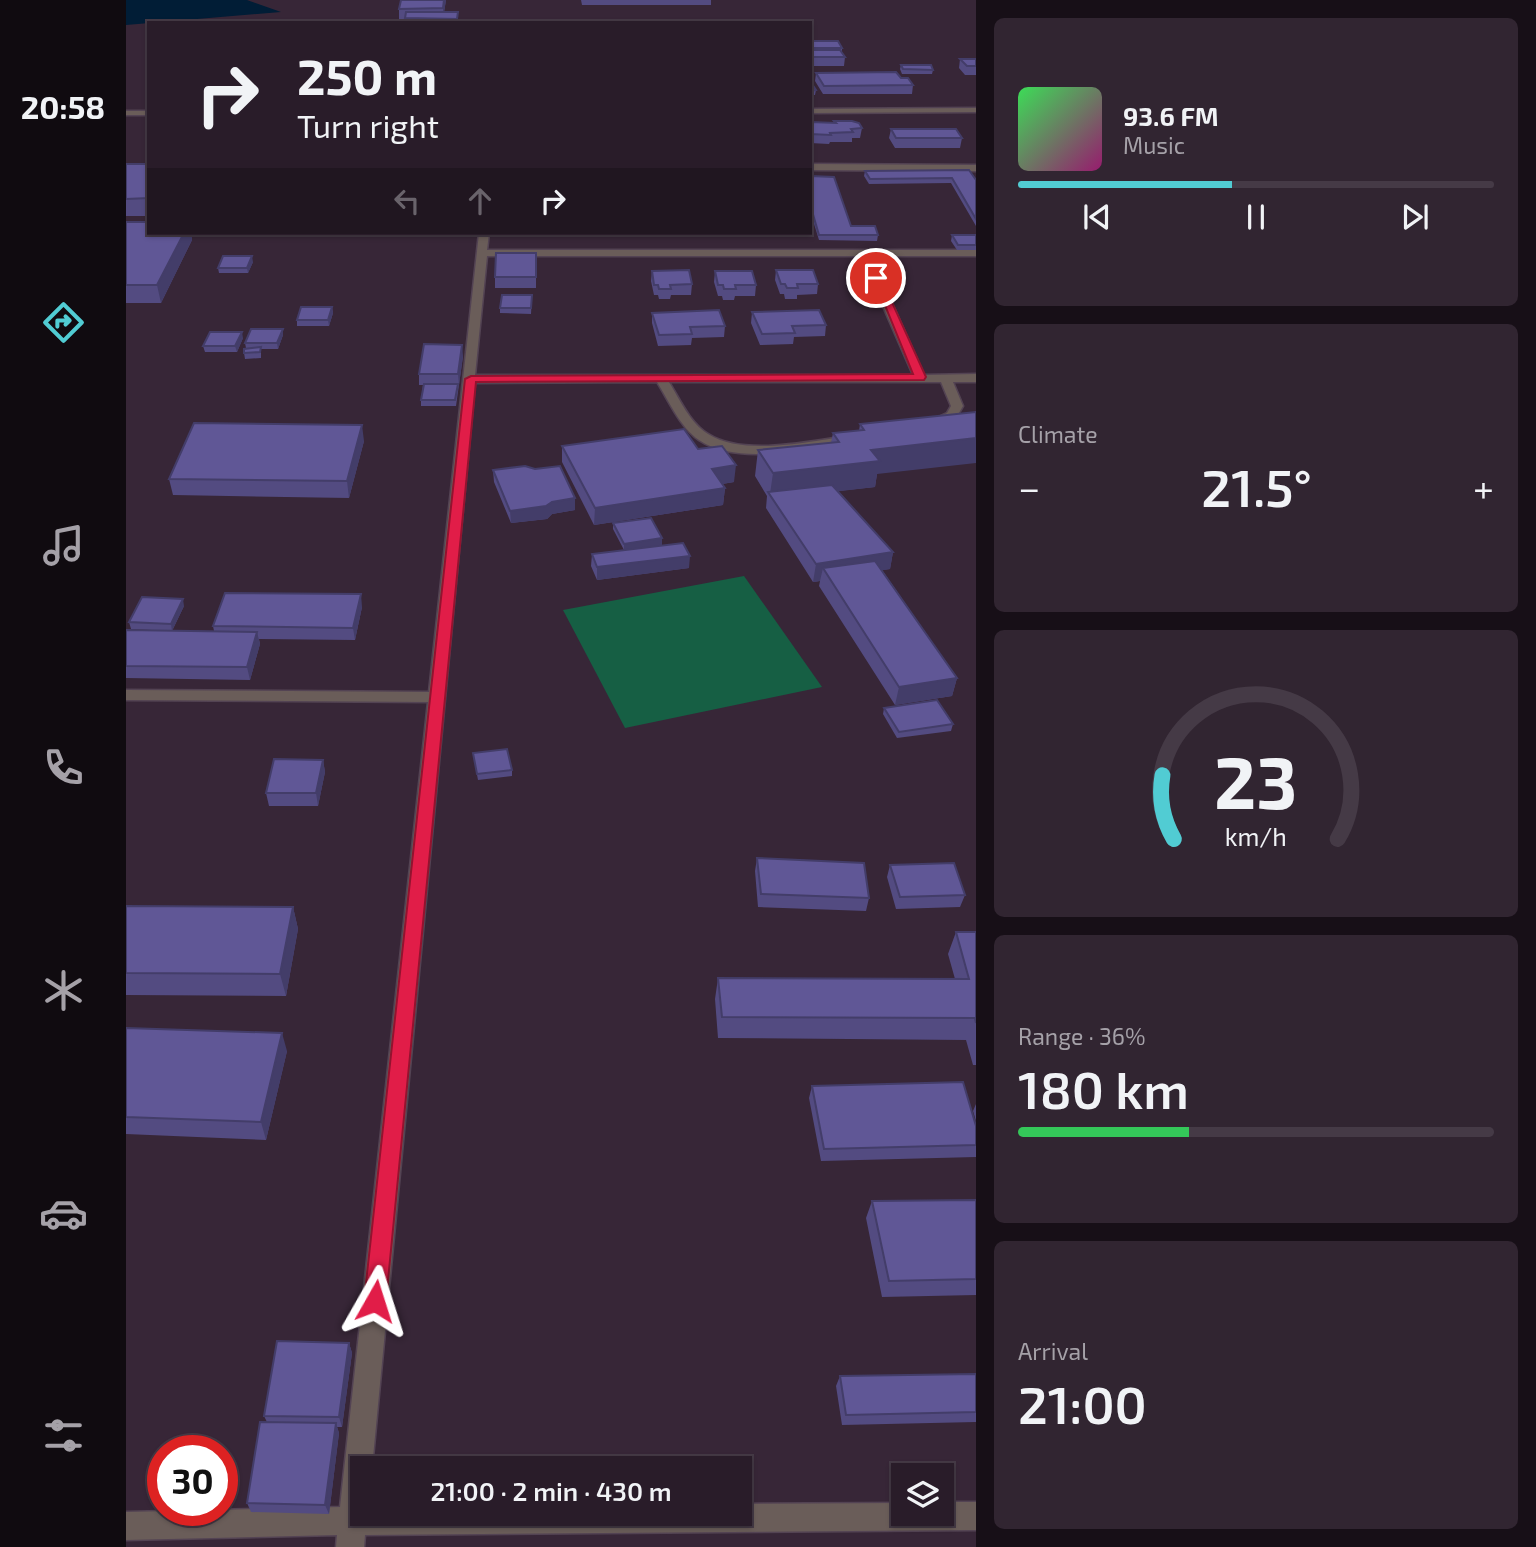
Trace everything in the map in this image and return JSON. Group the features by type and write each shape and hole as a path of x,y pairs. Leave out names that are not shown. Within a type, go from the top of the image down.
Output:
{"street":[{"path":"812,111 976,110"},
{"path":"126,113 147,113"},
{"path":"812,167 976,168"},
{"path":"351,1534 484,235"},
{"path":"482,253 976,253"},
{"path":"865,253 920,377"},
{"path":"661,378 689,424 705,439 729,446 753,449 803,446 867,437"},
{"path":"916,429 952,415 957,406 946,378"},
{"path":"471,379 976,378"},
{"path":"126,695 438,697"},
{"path":"126,1526 351,1534 976,1516"}],"green space":[{"path":"744,576 822,687 625,728 563,610"}],"water":[{"path":"126,0 247,0 281,12 147,21 147,23 126,25"}],"building":[{"path":"401,0 444,0 443,8 399,9"},
{"path":"406,12 458,12 457,19 405,18"},
{"path":"812,41 838,41 842,48 812,48"},
{"path":"812,50 840,50 845,57 812,57"},
{"path":"960,59 976,59 976,66 967,66"},
{"path":"901,65 931,65 933,70 903,69"},
{"path":"896,72 901,78 908,78 913,85 824,86 816,73"},
{"path":"834,121 852,121 859,123 862,128 851,129 853,132 830,133 831,135 812,134 812,122 836,123"},
{"path":"891,129 956,129 962,138 896,138"},
{"path":"126,164 147,164 147,198 126,199"},
{"path":"969,170 976,180 976,219 952,178 870,179 865,171"},
{"path":"812,176 834,177 851,226 875,226 878,235 819,235 812,211"},
{"path":"126,222 147,222 147,235 183,235 157,285 126,285"},
{"path":"952,235 976,235 976,245 958,245"},
{"path":"496,253 536,253 536,277 495,277"},
{"path":"223,256 252,256 247,268 218,268"},
{"path":"689,270 692,284 670,285 671,289 659,289 658,285 654,285 652,271"},
{"path":"776,270 813,270 818,284 797,284 798,288 787,288 785,284 781,284"},
{"path":"715,271 752,271 756,285 735,285 736,289 724,289 723,285 718,285"},
{"path":"502,295 532,295 531,308 500,308"},
{"path":"301,307 332,307 328,320 297,320"},
{"path":"719,310 725,326 690,327 692,334 659,335 652,313"},
{"path":"819,310 826,325 792,326 795,333 762,334 752,312"},
{"path":"251,329 283,329 277,343 245,343"},
{"path":"210,332 242,332 235,346 203,346"},
{"path":"424,344 462,345 458,374 419,374"},
{"path":"261,347 260,352 244,353 244,349"},
{"path":"424,384 458,384 455,400 421,400"},
{"path":"976,412 976,438 871,450 880,461 773,473 758,450 839,442 833,433 864,430 860,424"},
{"path":"194,423 362,425 347,481 169,479"},
{"path":"684,429 698,449 722,446 736,465 712,469 725,488 595,508 562,446"},
{"path":"525,466 535,469 560,466 575,498 552,502 546,506 510,511 493,470"},
{"path":"832,485 893,552 816,564 768,492"},
{"path":"651,518 662,538 624,544 613,523"},
{"path":"683,543 690,556 597,567 592,554"},
{"path":"875,561 957,678 899,687 823,568"},
{"path":"225,593 361,594 353,628 213,626"},
{"path":"142,597 183,599 171,624 129,622"},
{"path":"126,630 257,632 247,667 126,666"},
{"path":"937,700 953,724 899,732 884,708"},
{"path":"507,749 512,770 477,774 473,753"},
{"path":"274,759 323,760 316,793 266,793"},
{"path":"757,858 864,863 869,898 761,894"},
{"path":"954,863 965,895 900,897 890,865"},
{"path":"126,906 293,907 280,974 126,973"},
{"path":"956,932 976,932 976,1023 975,1018 722,1017 718,978 969,979"},
{"path":"126,1028 282,1033 261,1122 126,1117"},
{"path":"963,1082 976,1126 976,1145 824,1149 812,1086"},
{"path":"976,1200 976,1279 889,1281 872,1201"},
{"path":"277,1341 349,1343 339,1417 264,1416"},
{"path":"976,1374 976,1412 846,1415 840,1376"},
{"path":"260,1422 336,1423 325,1505 247,1503"}],"route":[{"path":"375,1301 471,379 920,377 876,278"}]}
